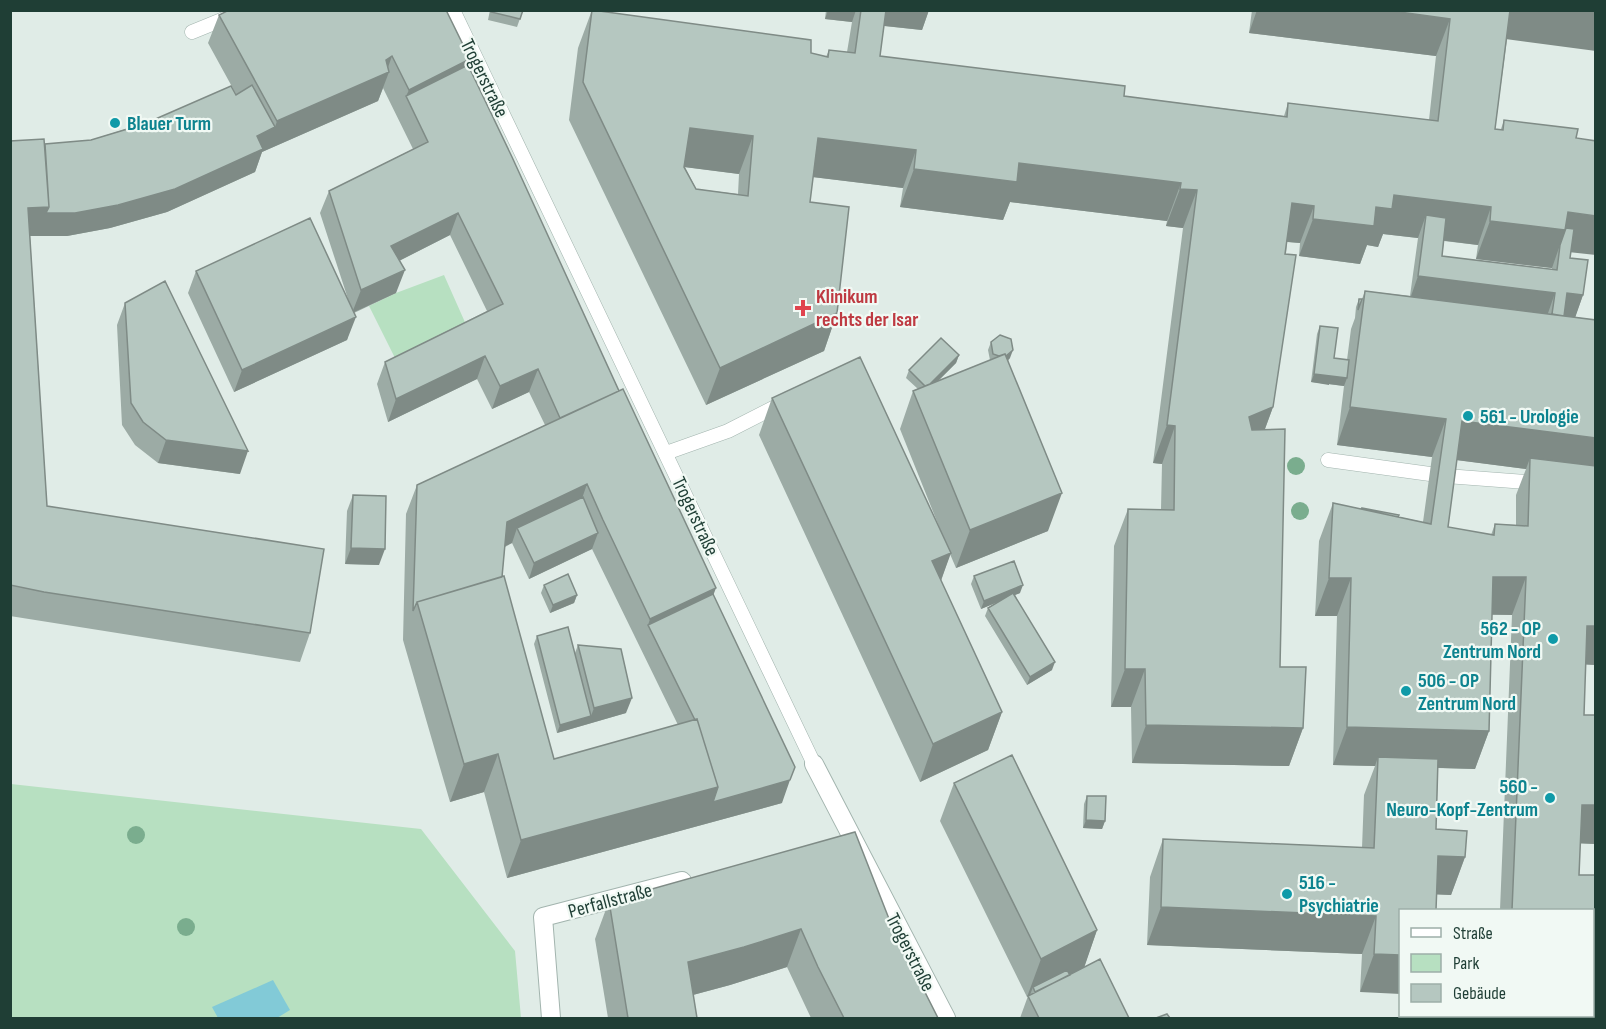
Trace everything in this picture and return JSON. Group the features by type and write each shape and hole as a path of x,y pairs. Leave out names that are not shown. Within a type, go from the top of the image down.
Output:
{"street":[{"name":"Trogerstraße","path":"814,764 846,838 946,1018"},
{"name":"Perfallstraße","path":"550,1018 543,917 703,876"}],"lane":[{"path":"192,33 246,10"},
{"name":"Trogerstraße","path":"453,10 814,764"},
{"path":"666,453 728,431 798,396"},
{"path":"1328,460 1430,474"},
{"path":"1446,476 1526,482"}],"green space":[{"path":"444,275 472,338 402,372 369,306"},
{"path":"11,784 421,829 515,951 521,1018 11,1018"}],"water":[{"path":"273,980 290,1010 277,1018 218,1018 212,1007"}],"building":[{"path":"229,10 446,10 470,59 409,90 392,56 386,60 389,72 277,121 219,15"},
{"path":"491,10 523,10 520,19 491,12"},
{"path":"592,10 811,40 811,53 828,57 829,50 855,53 861,10 886,10 880,56 1125,86 1124,96 1287,117 1288,103 1438,121 1450,19 1385,10 1510,10 1495,129 1503,130 1504,120 1578,129 1576,138 1596,141 1596,216 1568,212 1565,230 1490,221 1491,207 1394,195 1392,209 1376,207 1374,226 1313,219 1314,206 1292,203 1285,254 1296,255 1273,407 1249,417 1252,430 1285,429 1280,667 1306,667 1303,728 1146,725 1145,669 1125,669 1128,509 1174,510 1175,426 1167,425 1197,190 1180,189 1181,183 1019,163 1017,182 914,169 916,150 818,138 810,202 849,207 837,313 720,368 583,82","holes":["690,128 753,136 748,196 696,189 684,167"]},
{"path":"468,65 619,391 560,418 538,369 500,386 485,356 396,399 385,362 503,304 458,213 391,246 405,270 361,290 329,191 428,142 406,96"},
{"path":"252,85 275,127 257,136 263,149 175,189 118,205 75,213 46,213 49,207 45,144 91,140 144,124 231,86 236,95"},
{"path":"44,139 49,207 28,208 47,506 324,549 310,633 10,585 10,141"},
{"path":"1426,215 1446,218 1442,256 1557,270 1560,245 1566,228 1574,229 1570,258 1588,260 1583,295 1567,293 1564,316 1552,314 1555,293 1418,276"},
{"path":"310,218 356,317 242,370 196,271"},
{"path":"165,281 248,451 166,440 143,422 131,403 125,303"},
{"path":"1365,291 1596,320 1596,438 1462,421 1448,527 1494,535 1495,524 1528,526 1530,458 1596,466 1596,626 1587,626 1584,715 1596,715 1596,805 1582,805 1579,875 1596,875 1596,967 1594,967 1594,909 1512,909 1526,577 1493,577 1489,731 1347,727 1351,578 1329,578 1333,503 1431,524 1446,419 1350,407"},
{"path":"1320,326 1338,328 1334,358 1349,360 1347,378 1314,374"},
{"path":"1000,335 1011,339 1013,350 1006,356 1005,354 999,356 993,354 991,342"},
{"path":"941,338 959,355 930,384 925,386 909,370"},
{"path":"1005,354 1062,493 970,530 913,391"},
{"path":"860,357 951,553 932,561 1002,712 933,744 772,398"},
{"path":"623,389 716,588 650,619 587,484 507,522 502,577 417,602 413,611 417,485"},
{"path":"353,495 386,496 385,549 351,548"},
{"path":"583,497 598,533 534,563 517,528"},
{"path":"1362,508 1399,515 1398,517"},
{"path":"1014,561 1023,585 984,601 974,576"},
{"path":"568,574 577,595 553,605 544,585"},
{"path":"504,576 554,759 697,719 718,787 521,840 498,754 464,764 417,602"},
{"path":"1013,593 1055,662 1030,677 988,608"},
{"path":"713,594 795,767 790,780 713,802 718,787 697,719 695,720 648,625"},
{"path":"568,627 591,716 560,725 537,636"},
{"path":"578,645 621,649 632,698 594,708"},
{"path":"1012,755 1097,930 1041,959 954,783"},
{"path":"1378,757 1438,759 1436,829 1467,831 1465,857 1438,856 1436,909 1399,909 1399,955 1374,954 1376,916 1161,907 1163,839 1374,848"},
{"path":"1087,796 1106,796 1105,821 1086,820"},
{"path":"855,832 893,929 938,1018 844,1018 801,929 688,962 697,1018 628,1018 609,901"},
{"path":"1100,959 1129,1018 1039,1018 1028,996"},
{"path":"1067,970 1070,975 1035,992 1033,987"},
{"path":"1167,1014 1170,1018 1156,1018"},
{"path":"1449,1017 1483,1017 1483,1018"},
{"path":"1488,1017 1575,1017 1575,1018"}],"place":[{"name":"Blauer Turm","path":"115,123"},
{"name":"Klinikum rechts der Isar","path":"803,308"},
{"name":"561 - Urologie","path":"1468,416"},
{"name":"562 - OP Zentrum Nord","path":"1553,639"},
{"name":"506 - OP Zentrum Nord","path":"1406,691"},
{"name":"560 - Neuro-Kopf-Zentrum","path":"1550,798"},
{"name":"516 - Psychiatrie","path":"1287,894"}]}
